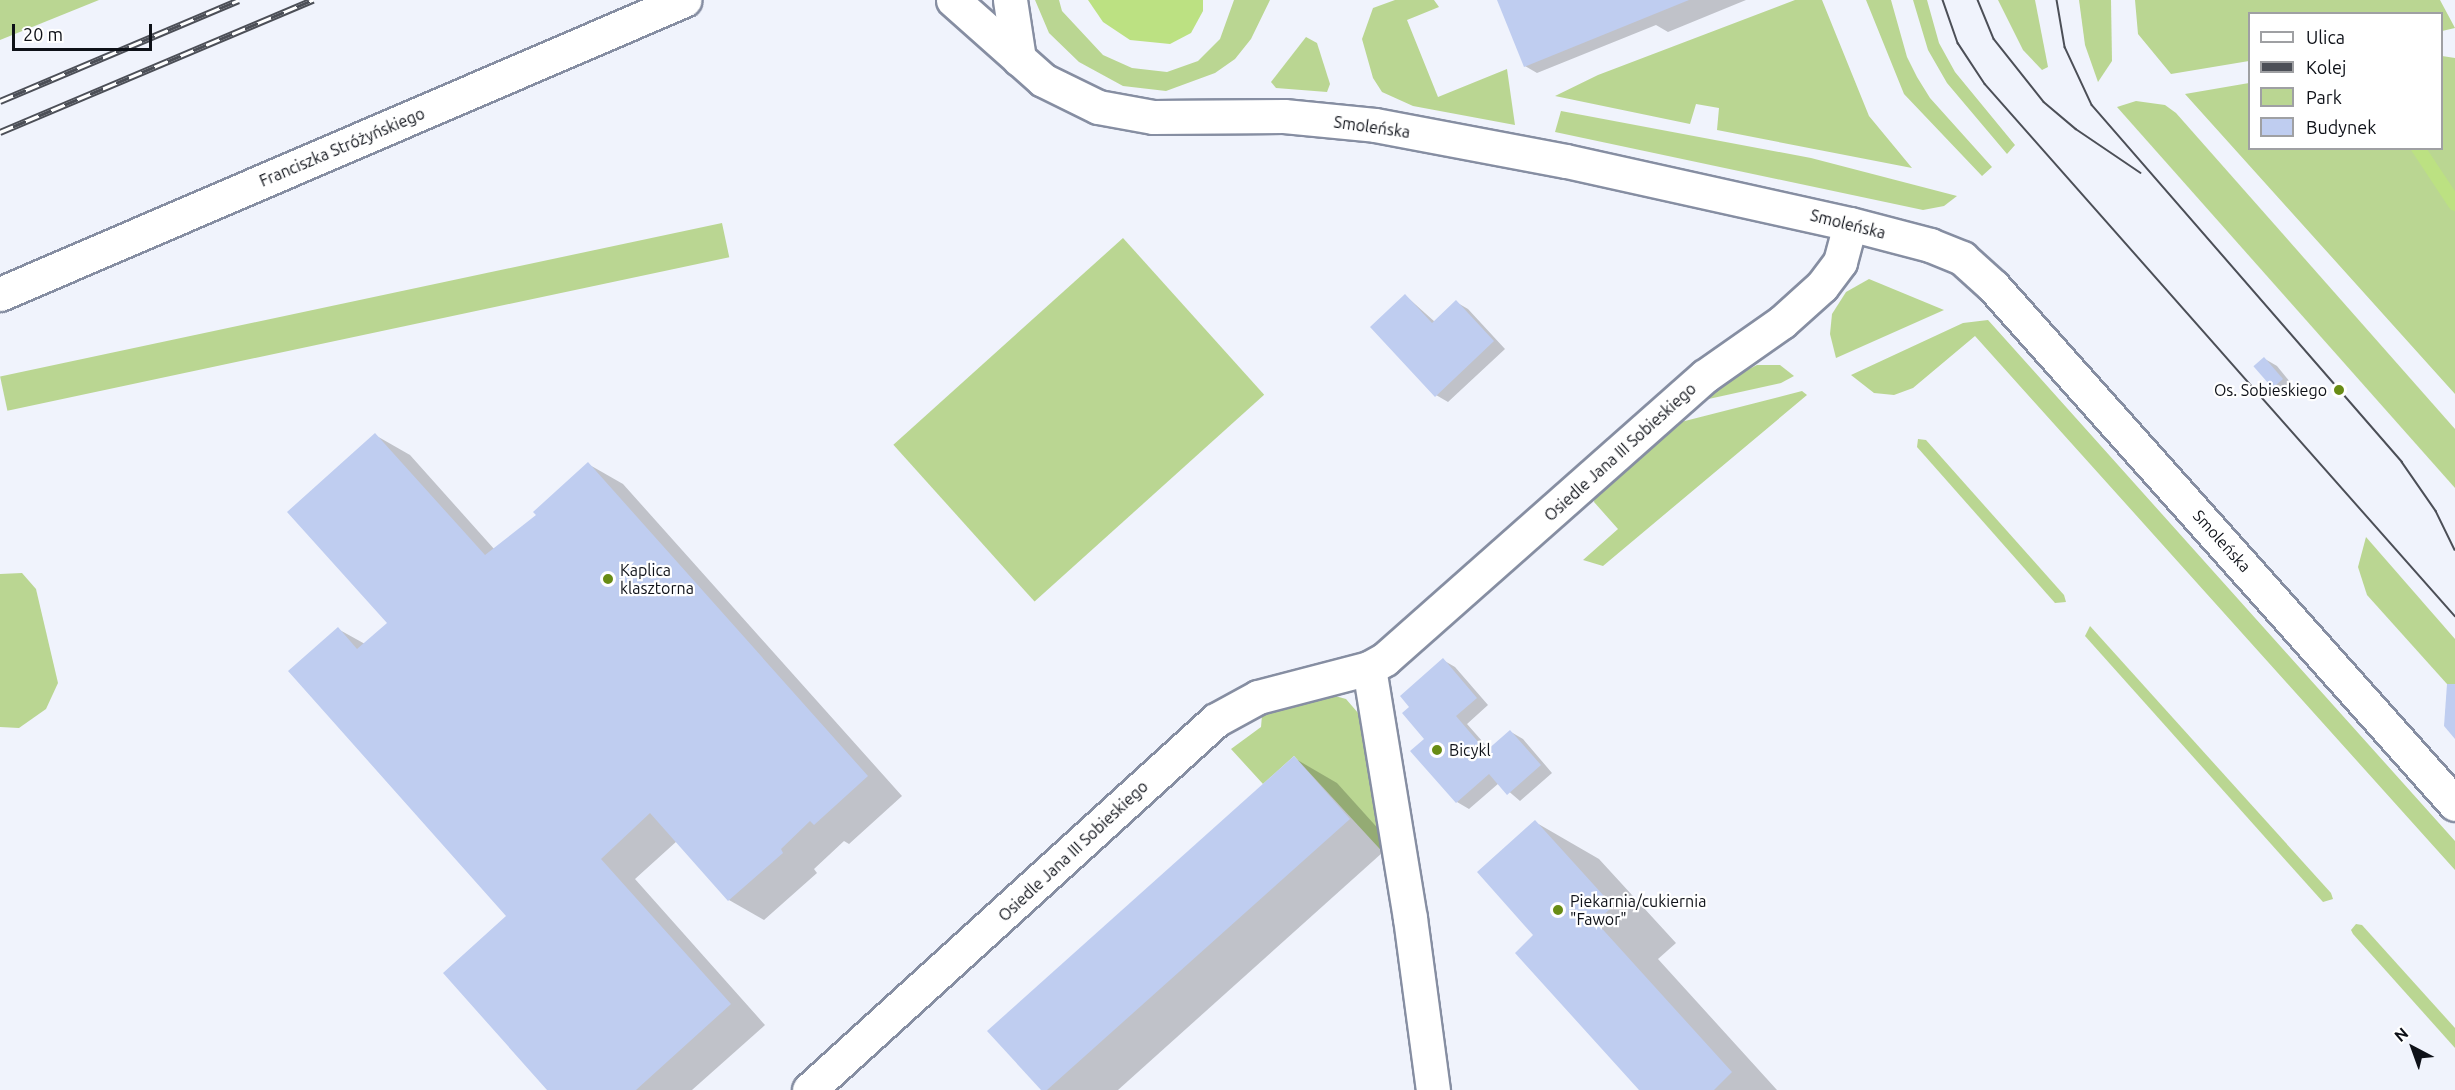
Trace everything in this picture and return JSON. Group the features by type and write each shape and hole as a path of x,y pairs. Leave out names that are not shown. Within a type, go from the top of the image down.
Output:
{"street":[{"name":"Franciszka Stróżyńskiego","path":"0,294 684,0"},
{"name":"Smoleńska","path":"953,0 1019,59 1071,96 1129,115 1284,116 1375,125 1566,161 1850,224 1930,244 1977,269 2455,804"},
{"path":"1010,0 1019,59"},
{"name":"Osiedle Jana III Sobieskiego","path":"809,1090 1215,720 1258,697 1369,668 1409,638 1705,376 1790,315 1822,286 1840,262 1850,224"},
{"path":"1369,668 1412,930 1433,1090"}],"green space":[{"path":"0,0 99,0 0,40"},
{"path":"1035,0 1059,0 1062,11 1103,55 1132,68 1167,72 1198,61 1220,39 1234,0 1270,0 1251,39 1235,59 1215,73 1166,91 1123,86 1079,62 1049,33"},
{"path":"1395,0 1434,0 1439,7 1407,20 1438,97 1507,69 1515,125 1413,106 1382,92 1373,78 1362,39 1373,8"},
{"path":"1795,0 1822,0 1869,116 1912,168 1717,130 1719,108 1696,104 1690,124 1555,96 1598,75"},
{"path":"1866,0 1891,0 1907,57 1917,77 1930,98 1992,167 1982,176 1904,94"},
{"path":"1913,0 1927,0 1939,43 1955,72 2015,145 2007,154 1947,83 1928,50"},
{"path":"1998,0 2035,0 2048,67 2042,70 2023,50"},
{"path":"2079,0 2111,0 2112,61 2098,82 2085,45"},
{"path":"2135,0 2440,0 2455,28 2443,31 2443,12 2248,12 2248,61 2171,74 2138,34"},
{"path":"1306,37 1317,43 1330,84 1327,92 1276,88 1271,82"},
{"path":"2443,56 2455,58 2455,394 2185,94 2248,83 2248,150 2443,150"},
{"path":"2136,101 2165,105 2176,113 2455,429 2455,488 2117,107"},
{"path":"1561,111 1811,158 1957,196 1944,206 1923,210 1555,132"},
{"path":"722,223 729,257 7,411 0,376"},
{"path":"1123,238 1264,395 1035,602 893,445"},
{"path":"1869,279 1944,310 1836,358 1830,334 1832,314 1846,292"},
{"path":"1988,320 2455,841 2455,870 1975,336 1913,388 1894,395 1874,393 1851,375 1963,323"},
{"path":"1757,365 1780,365 1794,376 1781,383 1704,400 1729,379"},
{"path":"1802,391 1807,395 1603,566 1583,560 1618,529 1594,502 1595,496 1677,423"},
{"path":"1918,439 1926,440 2064,595 2066,602 2055,603 1917,447"},
{"path":"2366,537 2455,639 2455,684 2447,684 2367,595 2358,567"},
{"path":"22,573 36,589 58,683 46,709 19,728 0,727 0,574"},
{"path":"2090,626 2331,893 2333,899 2323,902 2085,636"},
{"path":"1335,696 1346,699 1365,721 1390,860 1294,756 1263,784 1231,749 1261,727 1262,715"},
{"path":"2356,924 2362,925 2455,1028 2455,1048 2353,934 2351,930"}],"shaded area":[{"path":"1088,0 1203,0 1203,11 1191,33 1170,44 1130,40 1103,22"}],"building":[{"path":"1497,0 1689,0 1524,67"},
{"path":"1405,294 1432,323 1456,300 1494,341 1435,397 1370,327"},
{"path":"2264,357 2283,379 2272,388 2253,366"},
{"path":"375,433 485,555 536,515 533,512 588,462 868,776 814,825 810,821 781,849 783,853 728,901 650,813 601,859 731,1004 636,1090 547,1090 443,973 506,916 288,671 338,627 357,649 387,623 287,512"},
{"path":"1443,658 1477,698 1456,716 1486,751 1510,730 1541,765 1507,795 1489,774 1456,803 1410,751 1424,739 1402,713 1409,707 1400,696"},
{"path":"2447,684 2455,684 2455,739 2444,726"},
{"path":"1294,756 1350,819 1047,1090 1041,1090 987,1031"},
{"path":"1535,820 1613,906 1596,922 1732,1072 1714,1090 1639,1090 1515,953 1533,935 1477,872"}],"waterway":[{"path":"2419,150 2455,204"}],"tram line":[{"path":"1943,0 1958,43 1985,84 2455,616"},
{"path":"1978,0 1994,39 2044,102 2076,129 2141,173"},
{"path":"2057,0 2065,47 2092,105 2402,462 2436,511 2455,550"}],"railway":[{"path":"0,101 239,0"},
{"path":"0,132 313,0"}],"place":[{"name":"Os. Sobieskiego","path":"2339,390"},
{"name":"Kaplica klasztorna","path":"608,579"},
{"name":"Bicykl","path":"1437,750"},
{"name":"Piekarnia/cukiernia \"Fawor\"","path":"1558,910"}]}
